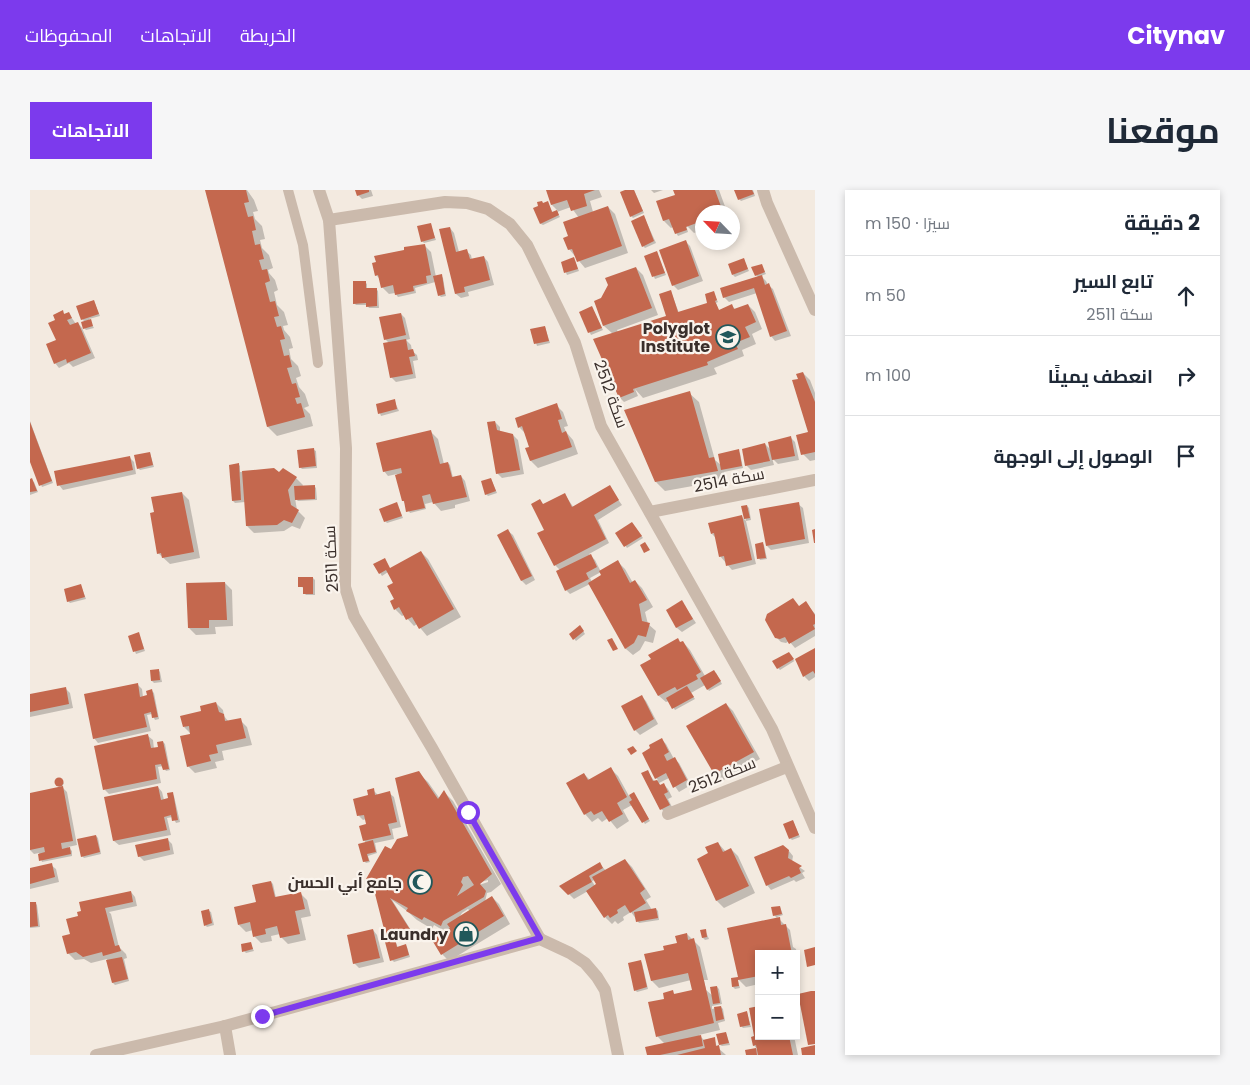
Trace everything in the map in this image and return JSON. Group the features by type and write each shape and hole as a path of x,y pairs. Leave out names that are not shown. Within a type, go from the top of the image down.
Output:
{"street":[{"name":"سكة 2511","path":"319,190 329,220 346,448 345,588 354,616 432,748 540,938"},
{"path":"763,190 815,310"},
{"name":"سكة 2512","path":"329,220 445,202 467,202 488,208 510,224 527,245 576,343 601,426 772,729 815,828"},
{"name":"سكة 2514","path":"650,512 815,480"},
{"name":"سكة 2512","path":"668,814 787,767"},
{"path":"96,1055 224,1026 540,938 585,963 597,977 605,990 618,1055"},
{"path":"224,1026 230,1055"}],"lane":[{"path":"288,190 303,245 318,363"}],"building":[{"path":"205,190 246,190 249,202 244,203 248,217 253,216 256,230 252,231 255,245 260,244 264,259 259,260 262,270 267,269 270,281 265,283 270,302 275,301 279,316 274,317 277,327 281,326 285,339 280,340 284,356 289,355 292,367 287,368 292,384 296,383 300,397 295,398 297,404 301,403 305,417 267,427"},
{"path":"355,190 369,190 369,192 357,196"},
{"path":"546,190 595,190 584,194 587,206 571,211 567,200 551,205"},
{"path":"634,190 643,211 630,217 620,192"},
{"path":"673,190 715,190 720,205 695,205 695,224 686,227 687,230 675,234 669,219 663,221 656,201 675,195"},
{"path":"734,190 752,190 754,194 738,200"},
{"path":"542,201 543,203 548,201 552,212 557,210 559,215 540,224 533,208 538,206 537,202"},
{"path":"608,206 622,246 577,262 572,249 568,250 563,238 568,236 563,222"},
{"path":"644,215 654,241 642,247 631,221"},
{"path":"431,223 435,238 421,242 417,226"},
{"path":"450,227 456,252 467,249 470,259 484,256 490,280 464,287 465,292 455,294 439,229"},
{"path":"686,240 699,276 672,286 659,250"},
{"path":"425,244 431,275 426,276 427,283 413,286 414,291 395,295 393,285 381,288 378,275 375,276 372,263 376,262 374,256 404,250 404,247"},
{"path":"657,251 665,273 652,277 644,256"},
{"path":"574,257 578,269 564,273 561,262"},
{"path":"744,258 748,269 732,275 728,264"},
{"path":"762,264 765,272 755,276 751,267"},
{"path":"636,267 652,308 603,326 594,301 601,298 608,285 605,278"},
{"path":"442,274 445,294 438,296 433,276"},
{"path":"762,275 765,285 769,283 787,331 770,337 754,288 723,298 720,288"},
{"path":"353,281 366,281 366,288 377,288 377,306 366,307 366,303 353,304"},
{"path":"671,290 678,312 707,303 705,294 714,291 717,300 715,301 719,310 732,304 734,309 748,304 756,322 745,327 750,337 735,343 738,349 707,362 708,365 633,389 634,392 619,398 593,339 666,316 659,294"},
{"path":"94,300 99,314 81,320 76,306"},
{"path":"592,306 602,328 588,333 579,312"},
{"path":"63,310 64,314 69,312 72,318 67,320 70,325 78,322 91,353 67,363 66,359 54,364 46,344 56,340 48,323 55,320 53,315"},
{"path":"401,313 406,335 384,340 379,317"},
{"path":"91,319 93,326 83,329 81,322"},
{"path":"545,326 549,341 534,344 530,329"},
{"path":"406,339 408,350 413,349 415,356 409,357 413,374 390,378 383,343"},
{"path":"803,372 815,402 815,452 801,455 796,435 808,432 792,380 798,379 796,374"},
{"path":"690,391 709,458 714,457 718,471 655,482 624,410"},
{"path":"395,399 397,409 378,414 376,404"},
{"path":"557,403 562,419 558,420 562,433 566,431 572,447 530,461 525,448 529,447 522,426 518,428 515,418"},
{"path":"495,421 497,430 513,434 520,470 496,474 487,422"},
{"path":"30,422 52,481 39,486 30,462"},
{"path":"431,430 440,464 448,462 452,477 461,475 467,497 433,504 430,494 422,496 425,508 406,512 395,475 402,473 401,468 383,472 376,443"},
{"path":"791,436 795,456 772,460 768,442"},
{"path":"765,443 770,461 745,466 742,449"},
{"path":"314,448 316,466 299,468 297,450"},
{"path":"739,449 742,466 721,470 718,454"},
{"path":"150,452 153,465 137,469 134,455"},
{"path":"130,456 133,470 57,486 54,471"},
{"path":"239,463 241,500 232,501 229,465"},
{"path":"274,468 279,472 283,468 297,477 288,490 291,505 299,510 292,523 284,520 277,525 246,526 242,471"},
{"path":"32,478 37,491 30,492 30,479"},
{"path":"491,478 496,491 485,495 481,481"},
{"path":"315,485 315,499 295,500 294,486"},
{"path":"610,485 619,500 594,515 606,539 554,566 537,533 544,530 531,504 540,499 543,504 565,493 572,507"},
{"path":"182,492 194,552 162,558 161,553 157,554 150,513 154,512 151,497"},
{"path":"397,502 402,516 384,522 379,509"},
{"path":"799,502 805,539 766,546 759,509"},
{"path":"747,505 750,518 744,519 741,506"},
{"path":"742,515 752,560 726,566 724,556 719,557 714,533 711,534 708,523"},
{"path":"632,522 642,536 624,547 615,533"},
{"path":"508,529 532,576 521,581 497,535"},
{"path":"815,529 815,543 814,543 812,530"},
{"path":"645,542 650,550 644,553 640,545"},
{"path":"763,542 766,558 757,559 755,544"},
{"path":"421,551 454,609 419,629 412,617 406,620 399,607 394,610 390,601 394,599 387,586 393,583 386,570 379,574 373,564 385,558 390,568"},
{"path":"591,554 597,567 586,573 589,579 565,591 556,571"},
{"path":"618,560 630,583 635,580 647,600 639,604 642,621 650,623 646,637 638,635 634,643 625,649 588,583 601,575 599,571"},
{"path":"298,577 313,577 313,594 303,594 303,587 298,587"},
{"path":"225,582 227,620 209,620 209,628 188,628 186,583"},
{"path":"81,584 85,597 67,602 64,589"},
{"path":"793,598 799,606 806,601 815,615 815,624 813,625 815,629 789,644 785,637 775,638 765,620 767,614"},
{"path":"682,600 693,619 676,628 666,610"},
{"path":"580,625 584,631 573,640 569,634"},
{"path":"139,632 144,649 133,652 128,636"},
{"path":"612,638 618,649 613,651 607,640"},
{"path":"678,638 680,642 683,641 701,672 696,675 698,679 677,690 675,687 658,696 640,665 651,659 648,655"},
{"path":"815,648 815,674 813,671 803,677 795,659"},
{"path":"789,652 794,659 777,669 772,661"},
{"path":"159,669 160,680 151,681 150,670"},
{"path":"714,670 721,681 707,690 700,678"},
{"path":"138,683 140,697 147,695 146,691 152,689 158,717 152,718 151,712 144,714 147,727 93,739 84,694"},
{"path":"687,686 694,697 672,709 666,698"},
{"path":"66,687 69,704 30,712 30,694"},
{"path":"642,695 654,719 634,731 621,706"},
{"path":"216,702 219,712 224,714 225,721 241,718 246,738 216,745 218,753 209,755 211,761 187,767 180,736 190,734 189,726 183,727 180,716 201,711 200,706"},
{"path":"726,703 754,752 714,774 686,726"},
{"path":"148,734 151,748 158,747 157,742 163,741 169,769 163,770 161,764 155,765 157,779 103,790 94,746"},
{"path":"662,738 669,752 664,755 667,761 675,757 687,780 673,788 666,773 655,779 642,753 650,748 649,745"},
{"path":"633,746 637,751 631,755 627,749"},
{"path":"611,767 627,797 617,803 623,814 609,822 602,811 594,815 591,811 584,815 566,783 584,773 588,780"},
{"path":"648,770 653,781 657,780 660,785 664,783 668,792 664,794 670,805 660,810 641,773"},
{"path":"419,771 438,799 444,790 492,874 480,884 486,891 484,897 443,921 441,926 424,917 422,920 406,911 408,908 390,898 411,931 386,937 374,890 368,887 366,879 385,846 391,849 397,839 408,836 395,778","holes":["468,876 474,885 457,896 463,885 461,882 463,877"]},
{"path":"59,777 64,782 59,787 54,782"},
{"path":"63,786 73,841 61,843 62,849 70,847 71,854 39,861 38,854 45,852 44,847 30,850 30,793"},
{"path":"158,786 161,800 168,798 167,793 173,792 178,820 172,821 171,815 164,817 167,830 113,841 104,797"},
{"path":"374,788 375,795 390,791 397,822 388,824 391,835 363,841 359,826 366,824 364,815 357,816 353,799 368,795 367,790"},
{"path":"634,792 649,819 642,823 629,802 632,800 629,795"},
{"path":"793,820 799,835 789,839 783,824"},
{"path":"96,835 100,852 81,857 77,839"},
{"path":"168,838 170,850 138,857 135,845"},
{"path":"373,840 376,852 367,854 369,861 363,862 358,844"},
{"path":"718,842 723,852 731,848 749,886 716,901 697,859 708,853 705,847"},
{"path":"783,845 789,850 788,858 802,866 799,868 801,873 766,886 754,857"},
{"path":"625,859 645,889 640,893 646,903 630,913 625,905 610,918 608,915 604,918 586,891 596,884 592,877"},
{"path":"600,862 603,868 589,876 592,882 568,895 559,886"},
{"path":"52,863 55,877 30,884 30,868"},
{"path":"271,881 275,897 301,892 305,909 295,911 300,934 280,938 277,926 265,929 266,934 253,937 250,922 238,925 234,907 256,902 252,885"},
{"path":"131,891 133,902 105,908 115,946 119,945 121,951 103,956 102,952 83,957 76,952 67,954 62,936 70,934 66,919 78,916 77,912 81,911 79,902"},
{"path":"492,896 504,916 441,955 432,940 450,928 447,924"},
{"path":"30,902 36,902 38,926 30,927"},
{"path":"780,906 782,914 773,916 771,907"},
{"path":"656,908 658,918 636,922 634,912"},
{"path":"209,909 212,923 204,926 201,911"},
{"path":"780,917 781,925 786,924 791,950 755,950 755,977 738,980 739,986 732,987 731,978 738,977 727,928"},
{"path":"373,929 380,958 353,964 347,935"},
{"path":"706,929 707,937 702,938 700,930"},
{"path":"687,933 688,940 694,938 714,1023 656,1037 648,1002 664,999 663,993 673,990 674,994 692,990 688,973 651,981 644,954 664,950 663,946 677,943 675,936"},
{"path":"395,939 397,947 406,944 409,955 390,961 385,942"},
{"path":"251,942 253,949 242,952 241,944"},
{"path":"815,947 815,965 807,967 804,950"},
{"path":"122,957 128,979 112,983 106,960"},
{"path":"641,960 647,987 634,991 628,963"},
{"path":"717,986 720,1003 713,1004 710,987"},
{"path":"815,991 815,1044 808,1045 800,1004 800,994"},
{"path":"721,1006 724,1019 716,1021 714,1007"},
{"path":"755,1007 755,1040 790,1040 793,1055 758,1055 756,1045 753,1046 751,1037 754,1036 749,1008"},
{"path":"747,1011 750,1025 740,1027 737,1014"},
{"path":"726,1032 729,1043 719,1045 716,1034"},
{"path":"701,1035 703,1046 660,1055 647,1055 645,1047"},
{"path":"715,1037 716,1046 719,1045 721,1055 677,1055 705,1048 703,1040"},
{"path":"815,1045 815,1055 802,1055 801,1048"},
{"path":"756,1048 757,1055 746,1055 745,1050"}],"place":[{"name":"Polyglot Institute","path":"728,337"},
{"name":"جامع أبي الحسن","path":"420,882"},
{"name":"Laundry","path":"466,934"}],"route":[{"path":"262,1016 540,938 468,812"}]}
